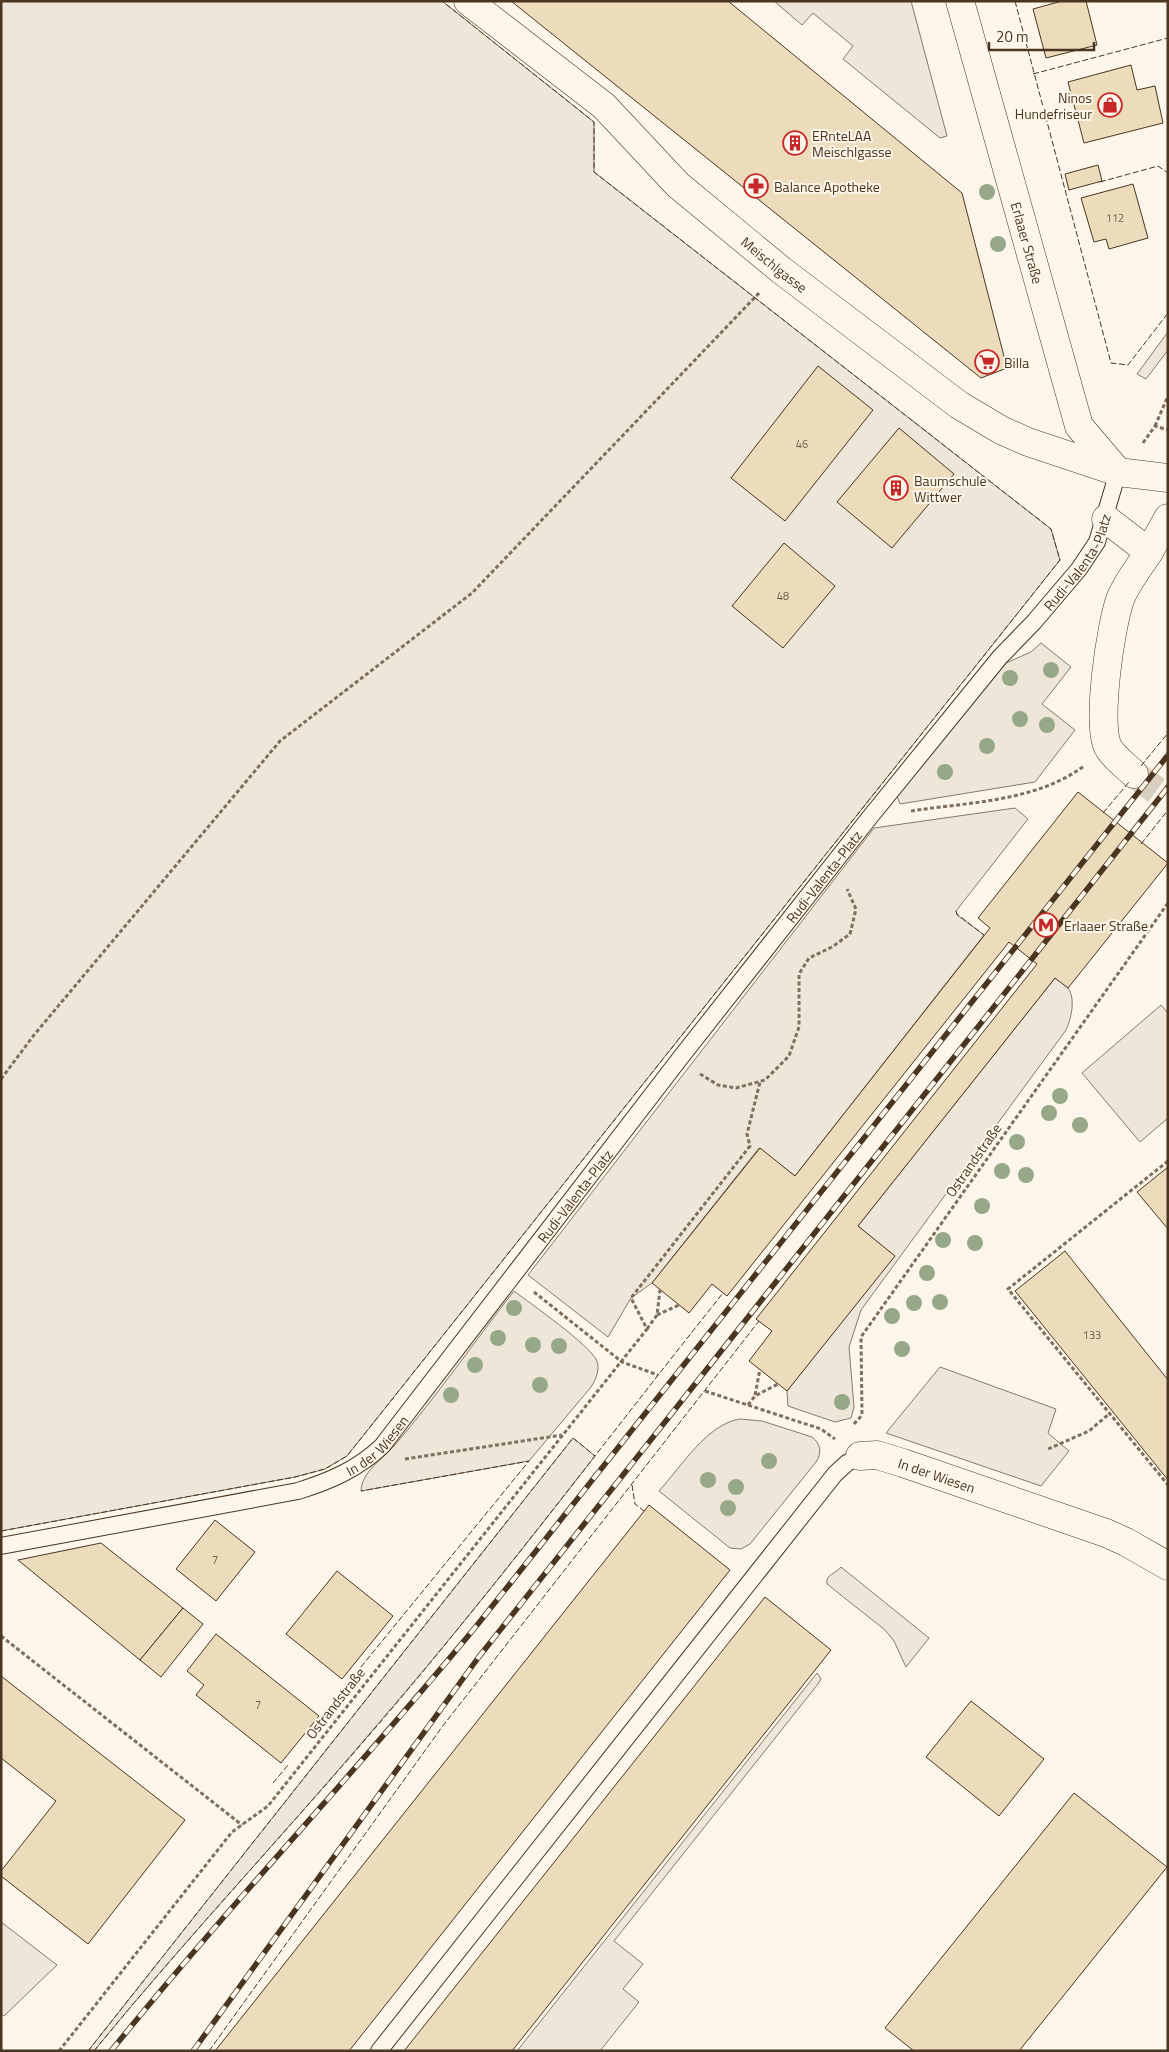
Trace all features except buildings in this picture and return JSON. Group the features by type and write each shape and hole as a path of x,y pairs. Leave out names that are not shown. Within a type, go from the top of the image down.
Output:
{"street":[{"name":"Meischlgasse","path":"468,1 604,106 678,184 781,270 921,377 980,418 1028,442 1118,472 1168,478"},
{"name":"Erlaaer Straße","path":"960,1 1079,426 1118,472"},
{"path":"1134,774 1108,749 1104,735 1102,714 1115,616 1121,596 1168,518"},
{"path":"1106,519 1148,552"},
{"name":"In der Wiesen","path":"860,1456 876,1455 903,1463 1106,1533 1168,1566"}],"lane":[{"name":"Rudi-Valenta-Platz","path":"514,1276 681,1057 831,869 870,817 1000,657 1034,622 1080,569 1097,542 1106,519 1118,472"},
{"name":"In der Wiesen","path":"1,1546 298,1491 328,1481 356,1467 369,1458 394,1432 514,1276"},
{"path":"379,2051 835,1474 847,1462 860,1456"}],"path":[{"path":"1,1079 34,1035 280,741 472,593 781,270"},
{"path":"1155,426 1168,396"},
{"path":"870,817 1026,794 1066,780 1108,749"},
{"path":"681,1057 700,1074 718,1085 736,1088 760,1082 789,1056 799,1027 799,974 809,958 832,947 850,934 856,909 844,884 831,869"},
{"name":"Ostrandstraße","path":"837,1440 862,1415 861,1337 1168,903"},
{"path":"647,1329 631,1298 750,1146 746,1134 760,1082"},
{"path":"1168,1161 1008,1289 1168,1485"},
{"path":"514,1276 622,1362 658,1374"},
{"path":"658,1315 660,1290"},
{"path":"658,1315 679,1305"},
{"name":"Ostrandstraße","path":"59,2051 232,1832 268,1806 658,1315"},
{"path":"755,1396 760,1369"},
{"path":"748,1405 755,1396 778,1384"},
{"path":"705,1390 821,1429 860,1456"},
{"path":"1048,1449 1089,1431 1110,1414"},
{"path":"356,1467 563,1435"},
{"path":"1,1636 242,1825"}],"shaded area":[{"path":"1,1 442,1 594,122 594,172 1051,529 1060,560 347,1456 325,1469 295,1477 1,1531"},
{"path":"774,1 911,1 947,136 940,138 843,59 853,46 813,13 802,25"},
{"path":"1168,332 1168,350 1146,379 1137,374"},
{"path":"1041,643 1071,667 1042,704 1075,730 1035,782 900,804 897,796 1006,663 1031,652"},
{"path":"1015,808 1028,819 956,911 957,915 984,935 795,1176 759,1148 652,1283 631,1298 608,1337 528,1275 874,828"},
{"path":"1055,978 1068,988 1072,998 1071,1015 1066,1030 861,1310 849,1347 854,1407 851,1418 835,1422 788,1406 787,1391 894,1256 858,1226"},
{"path":"1161,1005 1168,1013 1168,1118 1140,1142 1082,1073"},
{"path":"514,1291 572,1335 592,1354 597,1361 598,1371 591,1387 529,1461 361,1491 362,1484 369,1472 410,1427"},
{"path":"940,1367 1056,1409 1048,1433 1069,1451 1041,1486 886,1433"},
{"path":"740,1419 762,1421 812,1437 819,1446 820,1452 816,1462 750,1544 741,1549 730,1548 659,1491 695,1448 706,1438 717,1429"},
{"path":"573,1438 595,1456 541,1526 429,1664 337,1772 162,1970 94,2051 88,2051"},
{"path":"841,1567 929,1638 906,1667 894,1641 885,1630 827,1584 829,1576"},
{"path":"817,1673 821,1679 818,1684 614,1941 643,1964 623,1989 639,2002 600,2051 517,2051"},
{"path":"1,1922 57,1965 4,2016 1,2014"}],"tunnel":[{"path":"1134,774 1168,799"}],"railway":[{"path":"111,2051 201,1943 478,1624 1168,755"},
{"path":"193,2051 478,1658 1168,787"}],"fence":[{"path":"1,1531 295,1477 325,1469 347,1456 1060,560 1051,529 594,172 594,122 442,1"},
{"path":"1015,1 1111,363 1128,365 1168,313"},
{"path":"1033,74 1168,38"},
{"path":"1100,182 1158,166 1168,173"},
{"path":"1141,766 1168,733"},
{"path":"1103,813 1129,782"},
{"path":"1141,844 1168,810"},
{"path":"956,911 957,914 984,935"},
{"path":"94,2051 173,1957 376,1728 532,1536 723,1293"},
{"path":"209,2051 442,1727 759,1321"},
{"path":"88,2051 573,1438 595,1456"},
{"path":"334,1700 529,1461 361,1491"},
{"path":"632,1485 635,1504 644,1511"},
{"path":"273,1783 288,1765"}],"place":[{"name":"Ninos Hundefriseur","path":"1110,105"},
{"name":"ERnteLAA Meischlgasse","path":"795,143"},
{"name":"Balance Apotheke","path":"756,186"},
{"name":"Billa","path":"987,362"},
{"name":"Baumschule Wittwer","path":"896,488"},
{"name":"Erlaaer Straße","path":"1046,925"}]}
